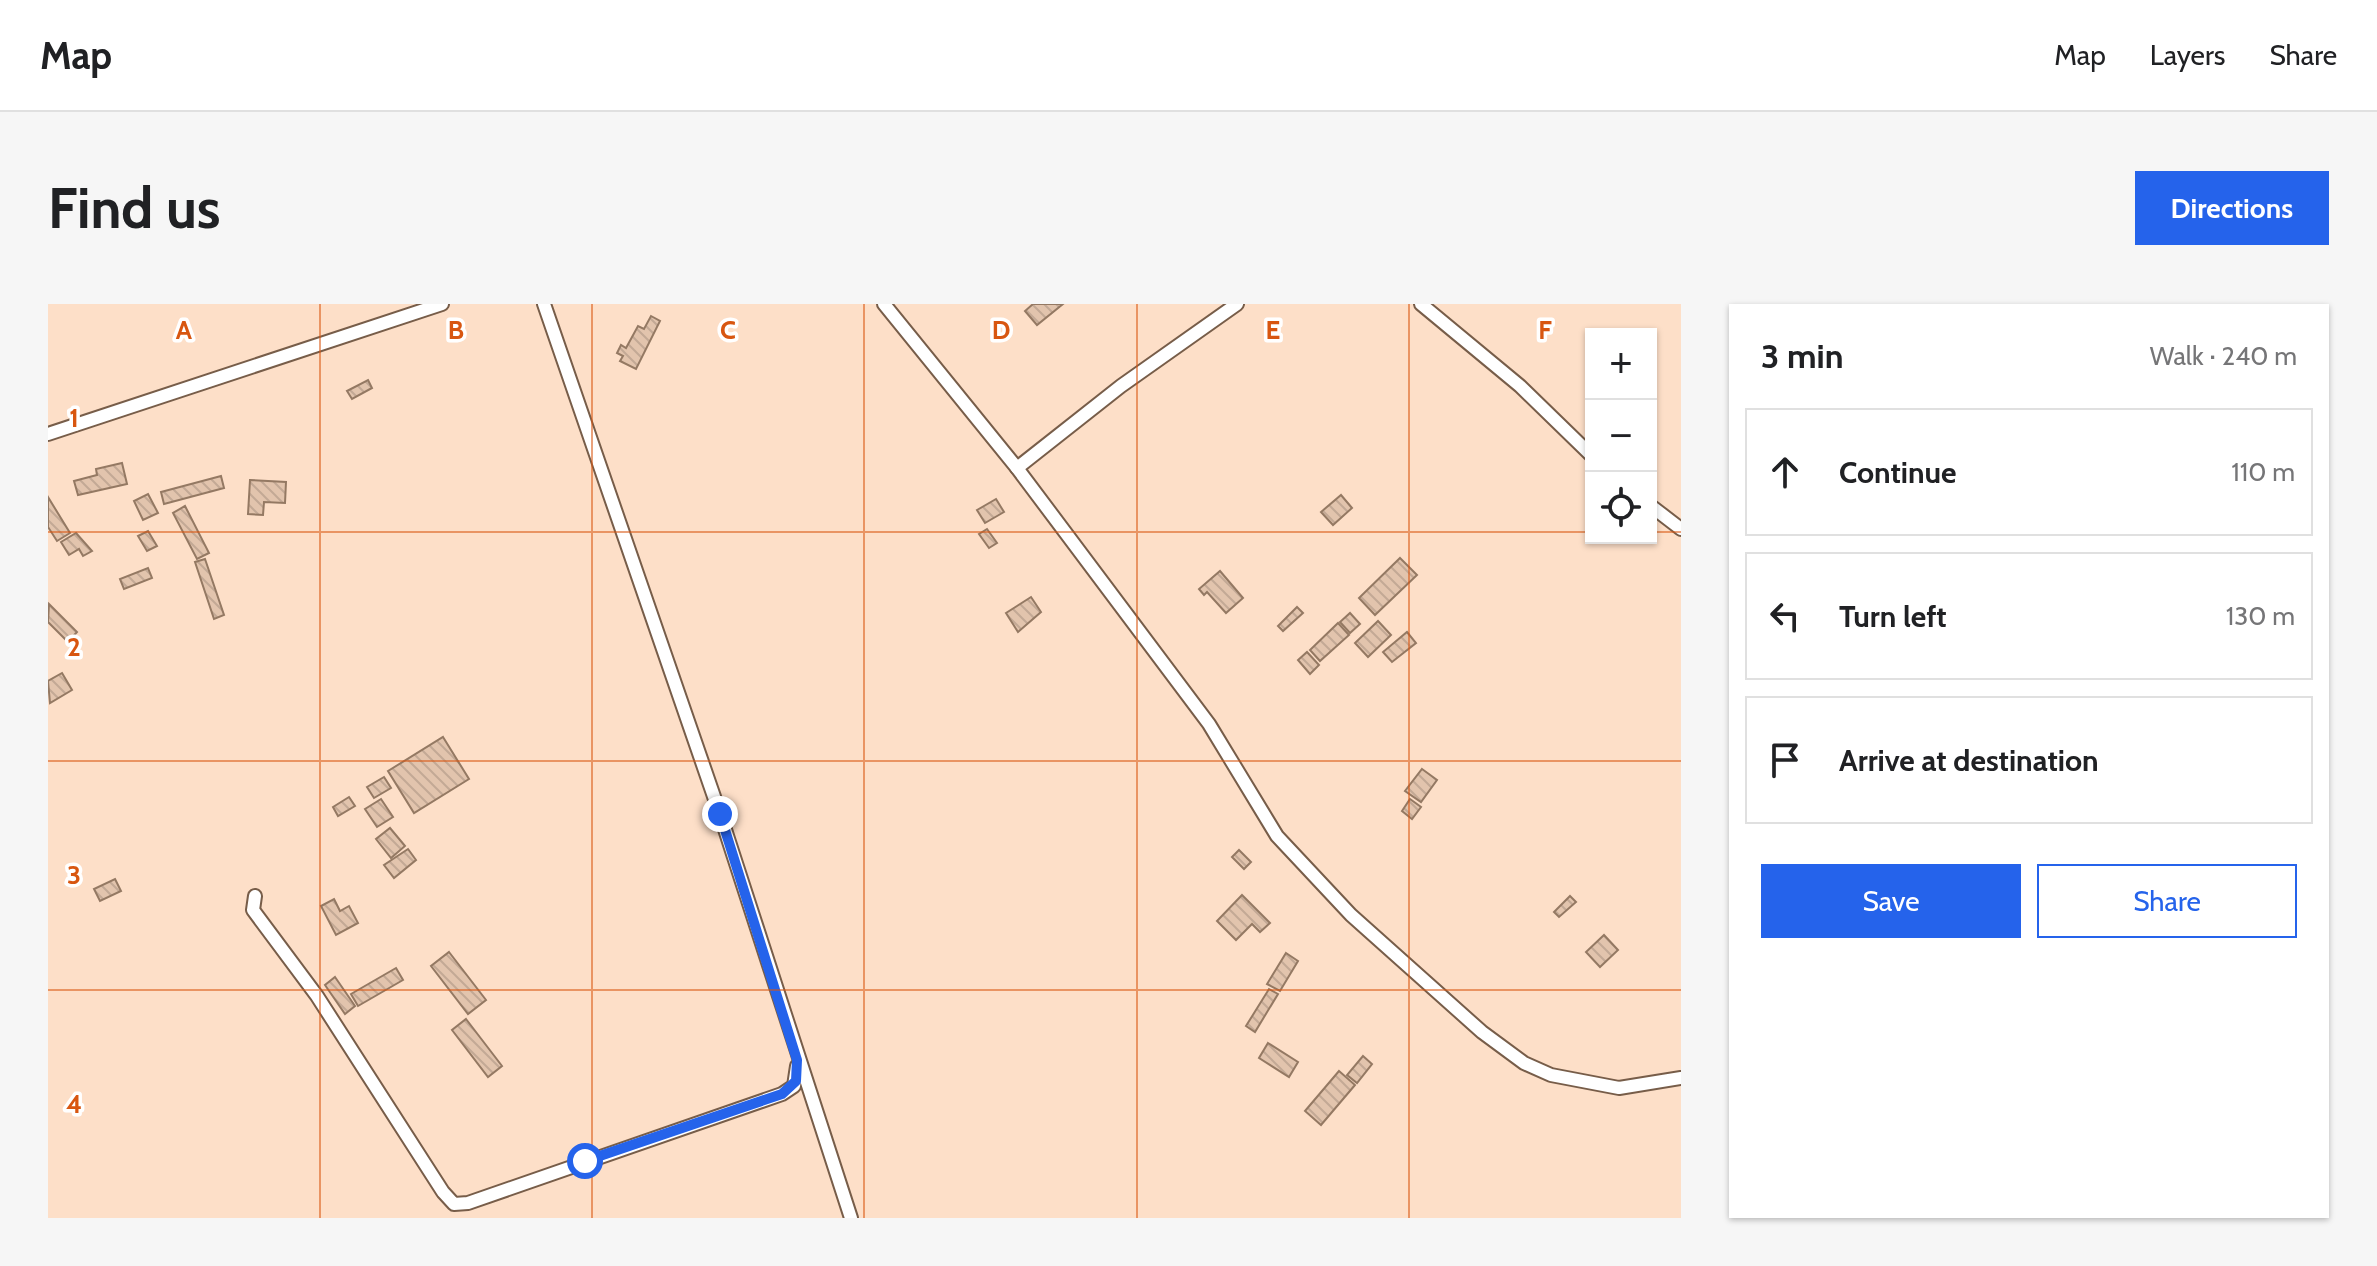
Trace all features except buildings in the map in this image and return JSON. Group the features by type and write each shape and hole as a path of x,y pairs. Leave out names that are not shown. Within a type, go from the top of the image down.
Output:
{"street":[{"path":"48,434 442,304"},
{"path":"544,304 720,814 797,1060 851,1218"},
{"path":"884,304 1017,468 1209,724 1277,836 1351,915 1482,1032 1524,1063 1551,1075 1608,1087 1639,1087 1681,1078"},
{"path":"1017,468 1121,386 1237,304"},
{"path":"1421,304 1520,386 1585,449"},
{"path":"1657,511 1681,529"},
{"path":"255,896 253,910 264,928 317,996 443,1192 454,1204 468,1203 782,1094 796,1081 797,1060"}],"route":[{"path":"585,1161 782,1094 796,1081 797,1060 720,814"}]}
